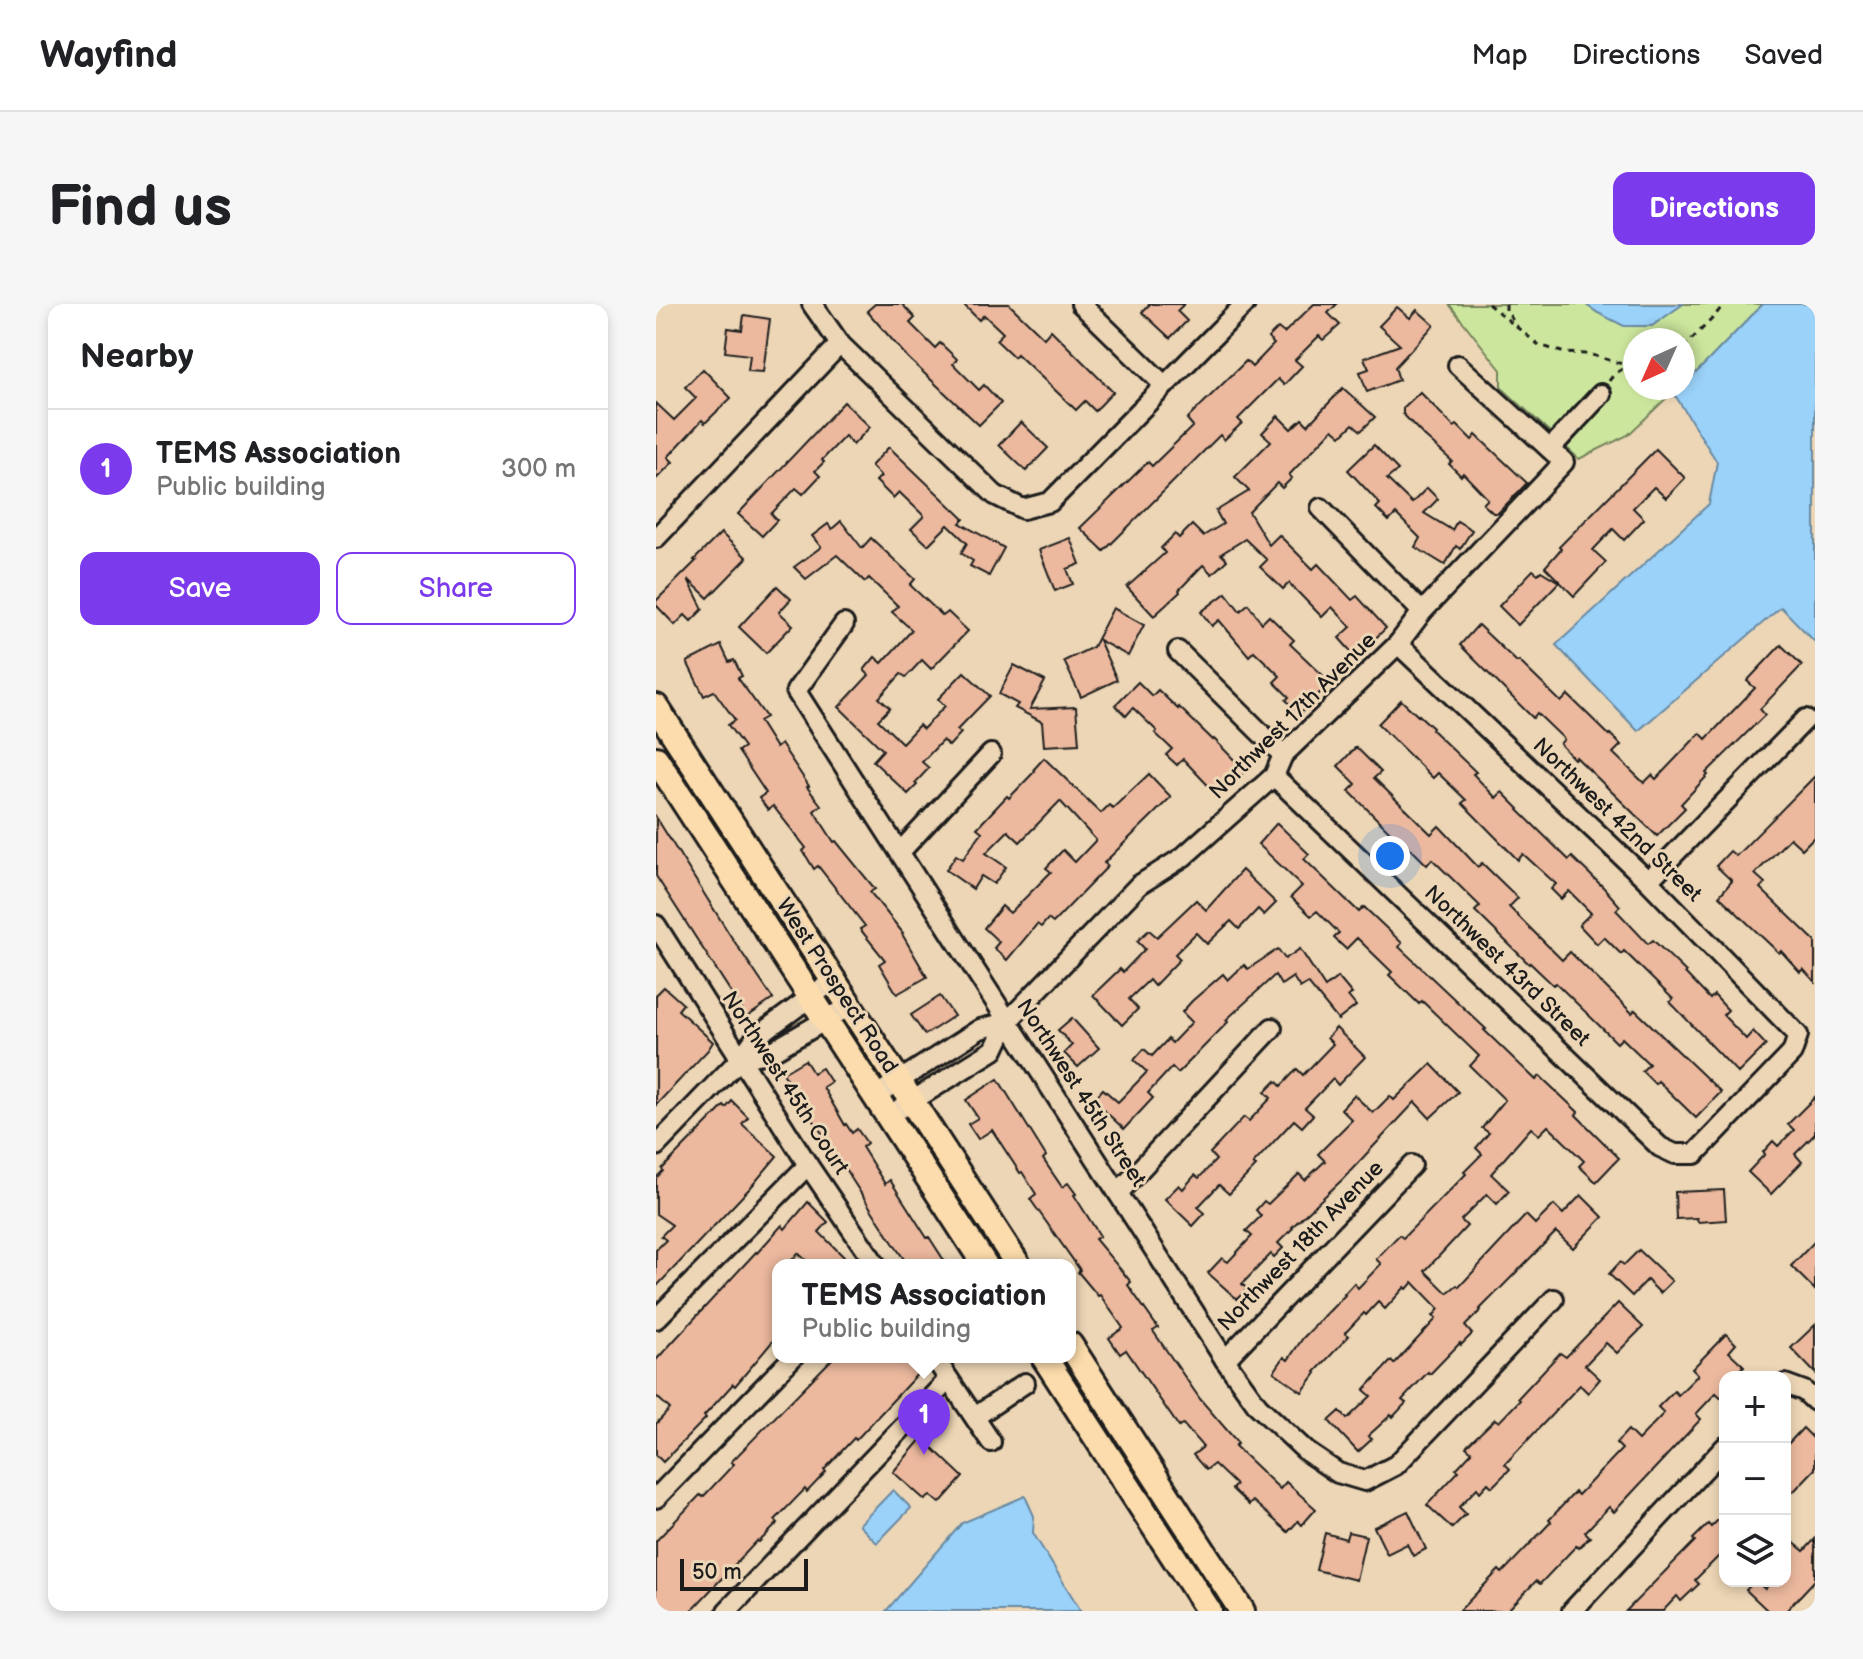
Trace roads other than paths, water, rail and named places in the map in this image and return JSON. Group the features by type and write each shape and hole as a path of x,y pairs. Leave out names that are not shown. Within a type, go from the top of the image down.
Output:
{"main road":[{"name":"West Prospect Road","path":"656,707 1014,1259"},
{"name":"West Prospect Road","path":"656,759 981,1259"},
{"path":"1076,1354 1242,1611"},
{"path":"1048,1363 1209,1611"}],"street":[{"path":"812,304 840,344 995,495 1023,509 1050,502 1245,304"},
{"path":"1081,304 1164,385"},
{"path":"656,538 840,344"},
{"path":"1458,365 1557,455"},
{"name":"Northwest 17th Avenue","path":"882,1106 906,1091 994,1050 1007,1022 1139,885 1183,857 1274,776 1283,755 1398,644 1557,455 1601,394"},
{"path":"1321,508 1422,612"},
{"name":"Northwest 45th Street","path":"844,624 796,691 1225,1360 1258,1406 1307,1452 1338,1473 1365,1481 1396,1465 1554,1299"},
{"name":"Northwest 42nd Street","path":"1398,644 1648,881 1798,1035"},
{"path":"1178,651 1283,755"},
{"path":"1648,881 1806,719"},
{"path":"900,852 991,754"},
{"name":"Northwest 43rd Street","path":"1274,776 1660,1147 1675,1154 1695,1154 1792,1053 1798,1035"},
{"name":"Northwest 45th Court","path":"656,925 662,952 741,1058 872,1259"},
{"path":"656,1146 741,1058 756,1037 834,980"},
{"path":"741,1058 769,1053 850,1006"},
{"path":"1118,1193 1272,1028"},
{"path":"656,1319 808,1165"},
{"name":"Northwest 18th Avenue","path":"1225,1360 1412,1165"},
{"path":"656,1498 787,1363"},
{"path":"938,1363 991,1442"},
{"path":"727,1611 948,1380"},
{"path":"975,1417 1025,1383"},
{"path":"1791,1386 1804,1391 1815,1401"},
{"path":"1572,1611 1719,1453"}],"water":[{"path":"1585,304 1683,304 1652,326 1624,326"},
{"path":"1763,304 1815,304 1815,642 1781,607 1638,731 1556,645 1709,504 1717,462 1678,400 1695,400 1695,374"},
{"path":"893,1490 911,1508 877,1543 859,1525"},
{"path":"1025,1496 1034,1516 1033,1533 1081,1611 886,1611 962,1523"}],"place":[{"name":"TEMS Association","path":"924,1455"}]}
